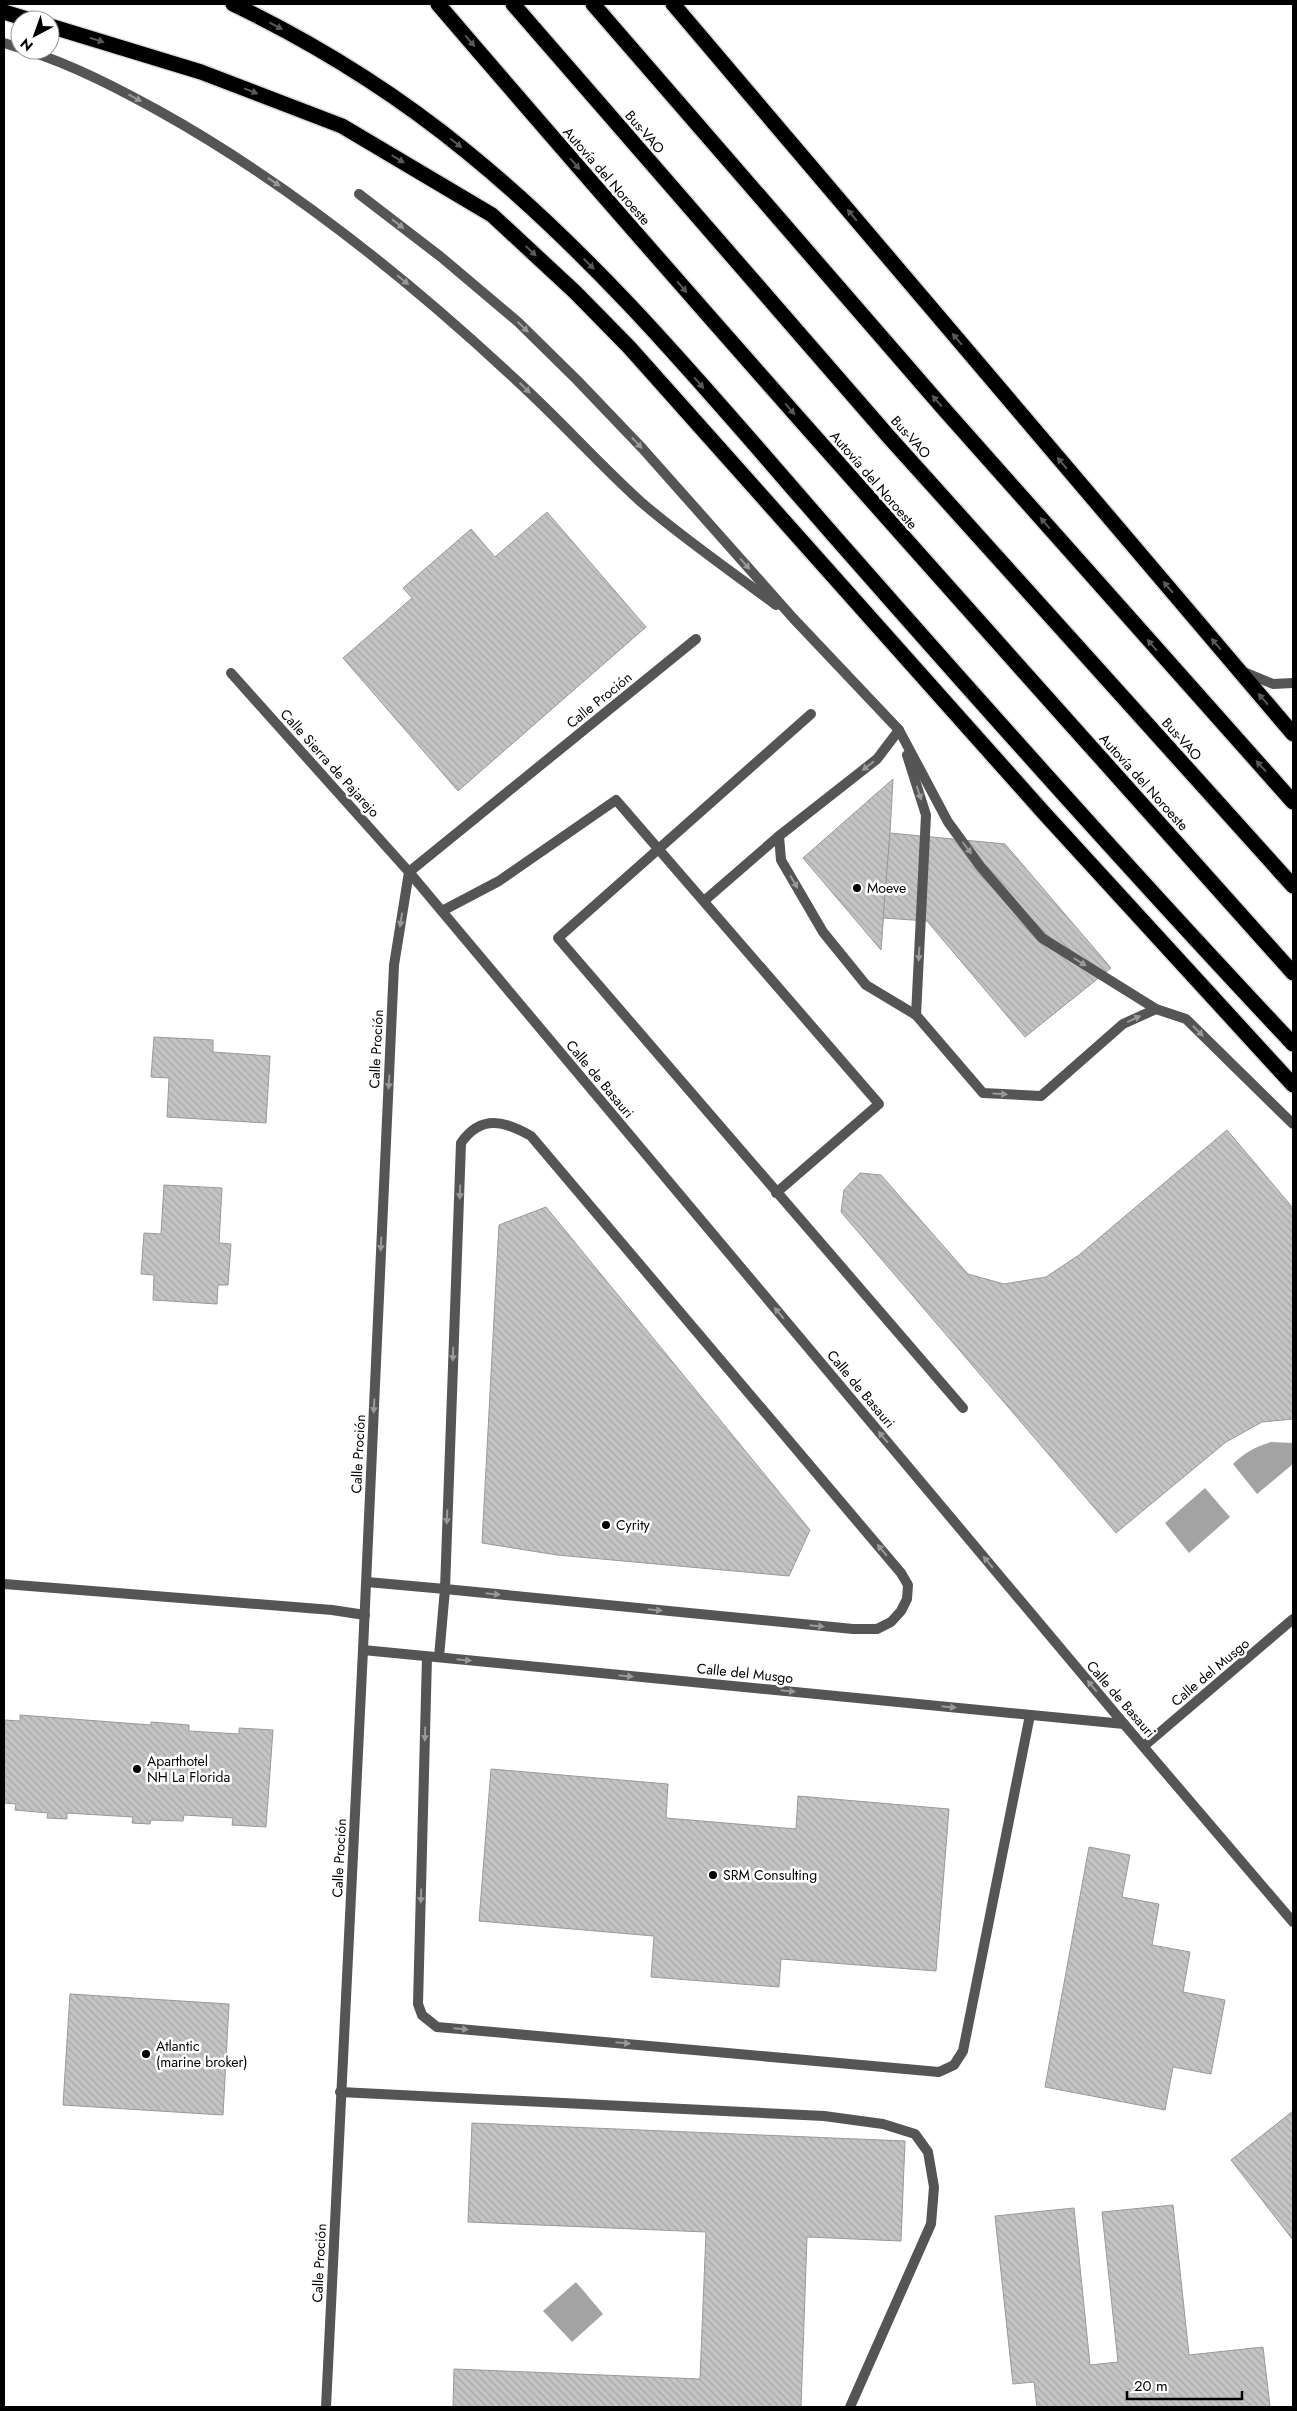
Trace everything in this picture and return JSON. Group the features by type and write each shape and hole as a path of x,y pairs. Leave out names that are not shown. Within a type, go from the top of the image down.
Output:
{"highway":[{"path":"233,4 320,50 414,112 468,153 607,282 678,358 1004,729 1293,1044"},
{"name":"Autovía del Noroeste","path":"438,4 604,198 935,574 1293,973"},
{"name":"Bus-VAO","path":"513,4 889,437 1293,886"},
{"path":"593,4 943,408 1293,802"},
{"path":"673,4 1293,734"},
{"path":"60,29 201,72 342,126 492,215 575,292 630,347 1044,813 1293,1084"}],"street":[{"path":"52,60 86,73 136,98 216,143 290,193 432,304 517,381 647,506 793,618"},
{"path":"359,194 441,257 518,322 642,448 793,618 899,730 948,822 980,866 1042,938 1156,1009 1186,1019 1293,1124"},
{"name":"Calle Proción","path":"326,2407 340,2092 365,1615 394,965 409,872 696,639"},
{"path":"1233,664 1245,673 1264,682 1278,684 1293,683"},
{"name":"Calle Sierra de Pajarejo","path":"231,673 409,872"},
{"path":"811,714 558,938 963,1408"},
{"path":"704,901 779,836 877,759 899,730"},
{"path":"899,730 926,815 916,1015"},
{"path":"442,911 499,881 616,800 879,1104 776,1193"},
{"path":"779,836 782,860 822,932 866,985 916,1015 983,1093 1041,1096 1124,1024 1156,1009"},
{"name":"Calle de Basauri","path":"409,872 1124,1724 1293,1922"},
{"path":"366,1582 445,1589 853,1629 877,1629 890,1622 907,1599 908,1585 901,1572 532,1136 514,1126 495,1123 482,1125 469,1133 461,1143 445,1589 439,1657"},
{"path":"4,1584 332,1610 365,1615"},
{"name":"Calle del Musgo","path":"1144,1746 1293,1619"},
{"name":"Calle del Musgo","path":"363,1650 1124,1724"},
{"path":"427,1657 418,2004 422,2015 437,2027 939,2072 954,2065 963,2050 1030,1715"},
{"path":"340,2092 824,2116 883,2124 915,2134 928,2152 934,2188 930,2224 850,2407"}],"shaded area":[{"path":"1271,1442 1293,1443 1293,1464 1257,1494 1233,1464 1250,1451"},
{"path":"1205,1488 1230,1517 1189,1553 1165,1523"},
{"path":"576,2282 603,2314 572,2342 543,2311"}],"building":[{"path":"547,512 646,627 458,791 343,658 412,598 403,588 471,529 495,557"},
{"name":"Moeve","path":"893,779 890,833 881,950 803,858"},
{"path":"890,833 1005,844 1111,968 1025,1037 927,921 883,918"},
{"path":"154,1037 213,1040 213,1052 270,1056 266,1123 167,1117 169,1078 151,1077"},
{"path":"1227,1130 1293,1208 1293,1419 1262,1422 1226,1442 1116,1533 841,1212 844,1190 860,1173 881,1175 968,1274 1004,1284 1046,1277 1079,1255"},
{"path":"164,1185 222,1188 219,1243 231,1244 228,1285 218,1285 217,1304 153,1300 154,1275 141,1274 144,1233 161,1234"},
{"path":"546,1207 810,1530 789,1576 557,1555 482,1543 499,1225"},
{"name":"Aparthotel NH La Florida","path":"20,1715 151,1725 151,1722 189,1725 189,1731 239,1734 239,1728 273,1730 266,1827 232,1825 233,1818 184,1815 183,1821 151,1820 150,1824 132,1823 133,1817 67,1813 67,1819 47,1818 48,1813 15,1810 16,1804 4,1803 4,1720 20,1721"},
{"name":"SRM Consulting","path":"491,1769 668,1784 666,1818 796,1829 798,1796 949,1809 936,1971 781,1959 779,1987 651,1977 654,1936 479,1921"},
{"path":"1089,1847 1130,1855 1122,1897 1159,1904 1152,1945 1190,1952 1183,1992 1225,2000 1211,2074 1173,2067 1165,2110 1045,2087"},
{"name":"Atlantic (marine broker)","path":"70,1994 229,2004 223,2115 63,2105"},
{"path":"1293,2111 1293,2240 1231,2160"},
{"path":"472,2123 905,2141 901,2241 807,2237 801,2407 453,2407 454,2369 700,2379 706,2232 468,2222"},
{"path":"1173,2205 1189,2355 1263,2347 1270,2407 1037,2407 1034,2382 1013,2384 995,2216 1074,2208 1090,2365 1118,2362 1102,2212"}],"place":[{"name":"Moeve","path":"857,888"},
{"name":"Cyrity","path":"606,1525"},
{"name":"Aparthotel NH La Florida","path":"137,1769"},
{"name":"SRM Consulting","path":"713,1875"},
{"name":"Atlantic (marine broker)","path":"146,2054"}]}
